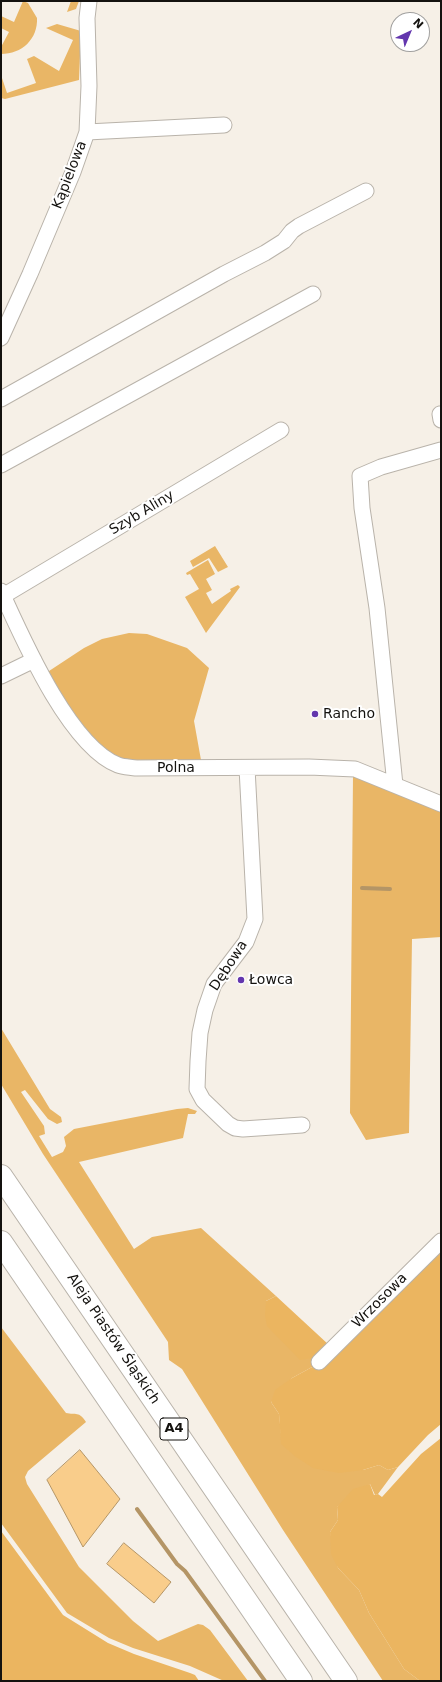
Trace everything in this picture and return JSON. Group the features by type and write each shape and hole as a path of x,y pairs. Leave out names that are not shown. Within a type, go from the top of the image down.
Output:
{"highway":[{"name":"Aleja Piastów Śląskich","path":"1,1176 346,1681"},
{"name":"A4","path":"1,1242 300,1681"}],"street":[{"name":"Kąpielowa","path":"1,338 70,178 86,132 89,86 88,1"},
{"path":"86,132 224,125"},
{"path":"1,399 265,253 284,241 292,231 299,226 366,191"},
{"path":"1,465 313,294"},
{"name":"Szyb Aliny","path":"2,593 281,430"},
{"path":"395,785 377,608 362,508 360,476 441,450"},
{"name":"Polna","path":"2,593 34,660 67,718 87,743 103,756 118,765 136,768 309,767 355,769 441,804"},
{"path":"1,676 34,660"},
{"name":"Dębowa","path":"247,768 255,919 246,942 214,984 205,1010 200,1033 197,1089 203,1100 228,1124 235,1128 243,1129 302,1125"},
{"name":"Wrzosowa","path":"319,1362 441,1241"}],"shaded area":[{"path":"23,1 28,3 37,18 35,32 32,39 22,48 9,53 1,54 1,47 9,32 1,28 1,16 14,22"},
{"path":"71,1 79,1 76,9 67,12"},
{"path":"57,24 81,31 79,80 5,99 1,98 1,75 7,93 36,83 27,59 34,56 59,71 73,40 46,28"},
{"path":"215,546 228,567 218,572 209,558 193,567 190,561"},
{"path":"208,560 215,574 206,579 212,590 206,593 212,604 231,591 230,589 238,585 240,587 206,633 185,597 199,589 190,574 187,575 186,573"},
{"path":"129,633 147,634 187,648 209,668 194,721 201,760 120,761 96,744 86,733 69,710 46,673 84,648 102,639"},
{"path":"353,776 441,809 441,937 412,939 409,1133 366,1140 350,1113"},
{"path":"1,1028 50,1109 61,1117 62,1122 57,1124 48,1119 25,1090 21,1092 44,1126 45,1134 39,1136 52,1157 63,1152 66,1146 64,1137 74,1129 177,1109 188,1108 197,1111 195,1114 188,1114 183,1138 79,1162 134,1249 152,1237 201,1228 276,1296 266,1301 312,1358 314,1366 292,1378 271,1402 279,1414 282,1444 363,1470 379,1465 388,1470 398,1467 378,1494 375,1495 370,1484 337,1507 338,1520 330,1532 338,1568 359,1590 369,1613 404,1669 420,1681 383,1681 283,1530 182,1369 169,1360 168,1342 43,1154 1,1084"},
{"path":"441,1247 441,1424 428,1435 398,1467 388,1470 379,1465 363,1470 339,1473 313,1468 296,1457 281,1444 279,1414 271,1402 275,1390 292,1378 314,1366 312,1358 300,1360 267,1326 265,1315 266,1301 276,1296 329,1345"},
{"path":"1,1327 66,1413 77,1414 86,1422 28,1471 25,1477 27,1484 79,1567 133,1621 158,1641 198,1624 203,1625 210,1630 248,1681 224,1681 190,1666 133,1648 109,1638 67,1613 1,1523"},
{"path":"441,1438 441,1681 420,1681 404,1669 369,1613 359,1590 338,1568 331,1554 330,1532 338,1520 337,1507 353,1489 370,1484 374,1495 378,1494 382,1497 421,1454"},
{"path":"80,1450 120,1499 83,1547 47,1480"},
{"path":"1,1531 63,1615 108,1643 134,1654 195,1675 199,1681 1,1681"},
{"path":"124,1543 171,1582 154,1603 107,1564"}],"waterway":[{"path":"362,888 390,889"},
{"path":"137,1509 177,1564 185,1571 265,1681"}],"place":[{"name":"Rancho","path":"315,714"},
{"name":"Łowca","path":"241,980"}]}
